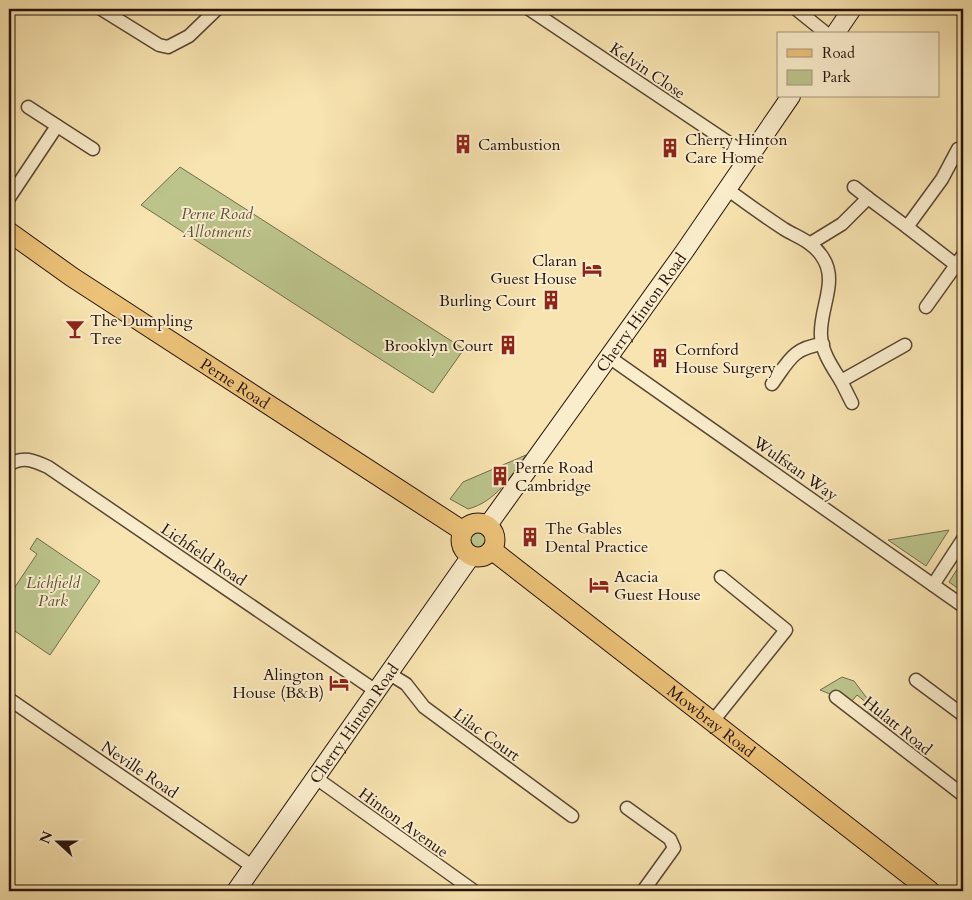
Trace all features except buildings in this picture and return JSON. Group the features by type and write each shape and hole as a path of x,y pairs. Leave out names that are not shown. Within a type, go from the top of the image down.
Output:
{"main road":[{"name":"Perne Road","path":"9,232 72,277 463,531"},
{"path":"472,524 488,525 494,534 495,545 483,557 471,556 462,548 463,531 472,524"},
{"name":"Mowbray Road","path":"492,550 930,891"}],"street":[{"path":"102,9 160,45 168,47 189,36 217,9"},
{"name":"Kelvin Close","path":"529,9 750,157"},
{"path":"796,9 825,32"},
{"path":"836,32 852,9"},
{"name":"Cherry Hinton Road","path":"488,525 727,190 790,98"},
{"path":"28,107 93,149"},
{"path":"9,198 57,126"},
{"path":"907,227 939,184 958,149 963,149"},
{"path":"854,187 907,227 960,260 926,307"},
{"path":"727,190 785,230 811,243 821,255 829,269 829,286 821,336 826,355 852,403"},
{"path":"811,243 842,224 868,198"},
{"path":"772,384 794,353 806,346 823,344"},
{"path":"841,381 905,345"},
{"name":"Wulfstan Way","path":"609,357 963,606"},
{"name":"Lichfield Road","path":"9,465 22,459 35,460 48,467 376,691"},
{"path":"933,585 963,540"},
{"name":"Cherry Hinton Road","path":"236,891 471,556"},
{"path":"713,722 786,630 721,577"},
{"name":"Lilac Court","path":"388,673 406,684 424,708 572,816"},
{"path":"916,680 963,715"},
{"name":"Hulatt Road","path":"836,696 963,795"},
{"name":"Neville Road","path":"9,698 252,866"},
{"name":"Hinton Avenue","path":"316,778 474,891"},
{"path":"627,808 670,838 674,848 643,891"}],"green space":[{"name":"Perne Road Allotments","path":"180,167 464,349 433,393 141,205"},
{"path":"526,455 502,488 478,506 468,509 450,499 463,482"},
{"path":"478,528 486,531 489,539 486,547 478,550 470,547 467,539 470,531"},
{"path":"949,530 926,566 888,540"},
{"name":"Lichfield Park","path":"37,538 100,581 50,655 9,627 9,596 37,554 30,549"},
{"path":"963,560 963,592 949,582"},
{"path":"842,677 854,681 866,697 883,711 876,720 867,713 871,706 857,695 848,706 835,696 820,690"}],"place":[{"name":"Cambustion","path":"463,144"},
{"name":"Cherry Hinton Care Home","path":"670,148"},
{"name":"Claran Guest House","path":"592,269"},
{"name":"Burling Court","path":"551,300"},
{"name":"The Dumpling Tree","path":"75,329"},
{"name":"Brooklyn Court","path":"508,345"},
{"name":"Cornford House Surgery","path":"660,358"},
{"name":"Perne Road Cambridge","path":"500,476"},
{"name":"The Gables Dental Practice","path":"530,537"},
{"name":"Acacia Guest House","path":"599,585"},
{"name":"Alington House (B&B)","path":"339,683"}]}
